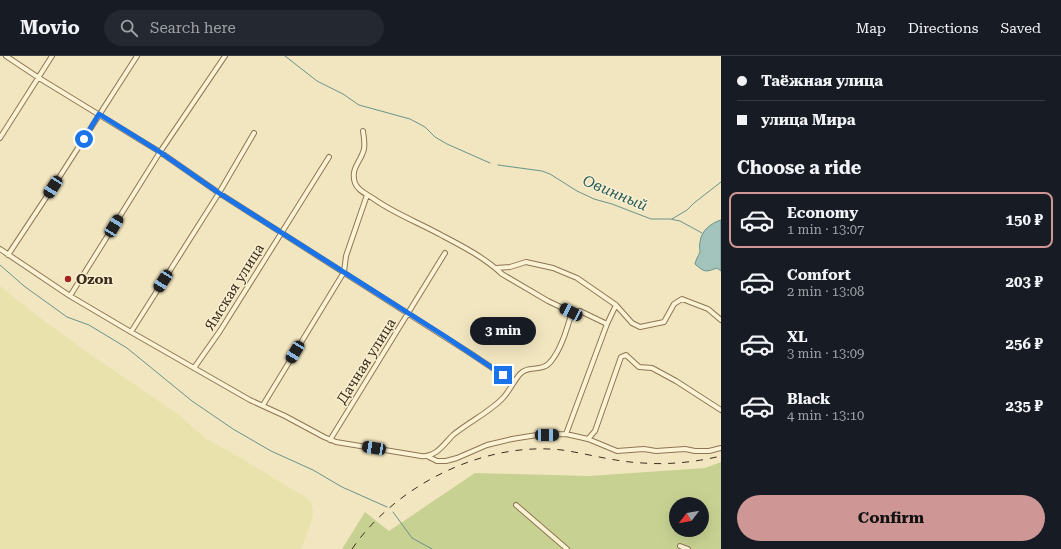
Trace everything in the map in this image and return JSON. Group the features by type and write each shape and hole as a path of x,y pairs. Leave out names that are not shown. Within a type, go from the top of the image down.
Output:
{"street":[{"path":"6,56 39,78 160,152 219,193 514,382"},
{"path":"0,138 52,56"},
{"path":"8,255 136,56"},
{"path":"70,296 160,152 225,56"},
{"path":"363,131 364,151 355,168 354,176 357,187 367,195 386,208 442,235 472,252 496,268 502,274 548,301 572,312 580,311 607,324"},
{"path":"131,332 219,193 254,133"},
{"name":"Ямская улица","path":"194,368 220,331 329,157"},
{"path":"263,405 344,272 346,256 367,195"},
{"path":"0,249 70,296 131,332 250,400 263,405 336,442 427,456 437,461 446,461 457,458 487,445 537,435 566,434 588,438 617,451 644,449 656,451 685,449 702,451 721,448"},
{"name":"Дачная улица","path":"330,440 409,314 445,253"},
{"path":"496,268 510,267 526,262 553,268 577,278 616,305 632,323 640,327 664,322 674,304 682,299 708,309 721,320"},
{"path":"566,434 607,324 616,305"},
{"path":"427,456 436,452 453,436 501,400 524,370 530,368 540,369 553,360 564,337 572,312"},
{"path":"588,438 595,432 622,357 626,355 639,367 652,368 676,381 721,410"},
{"path":"516,505 567,549"},
{"path":"680,546 688,549"}],"shaded area":[{"path":"0,286 84,350 179,415 205,438 239,457 311,502 313,512 312,520 301,549 0,549"}],"green space":[{"path":"721,462 721,549 342,549 365,512 389,531 475,473 589,476 705,468"}],"water":[{"path":"721,220 721,271 717,268 706,271 695,264 700,252 702,234 707,228"}],"waterway":[{"name":"Овинный","path":"285,56 317,81 343,94 359,105 410,119 425,127 435,137 447,144 490,163"},
{"name":"Овинный","path":"498,165 542,171 594,199 612,204 651,219 670,219 680,221 702,233"},
{"path":"672,219 687,210 721,182"},
{"path":"0,265 24,286 67,317 89,325 127,348 192,401 233,429 271,451 313,470 342,487 387,507"},
{"path":"393,512 412,538 432,549"}],"railway":[{"path":"352,549 370,526 392,505 417,487 444,472 473,460 502,453 532,449 562,450 623,461 653,464 702,460 721,456"}],"place":[{"name":"Ozon","path":"68,279"}],"route":[{"path":"84,139 99,114 160,152 219,193 446,337 503,375"}]}
